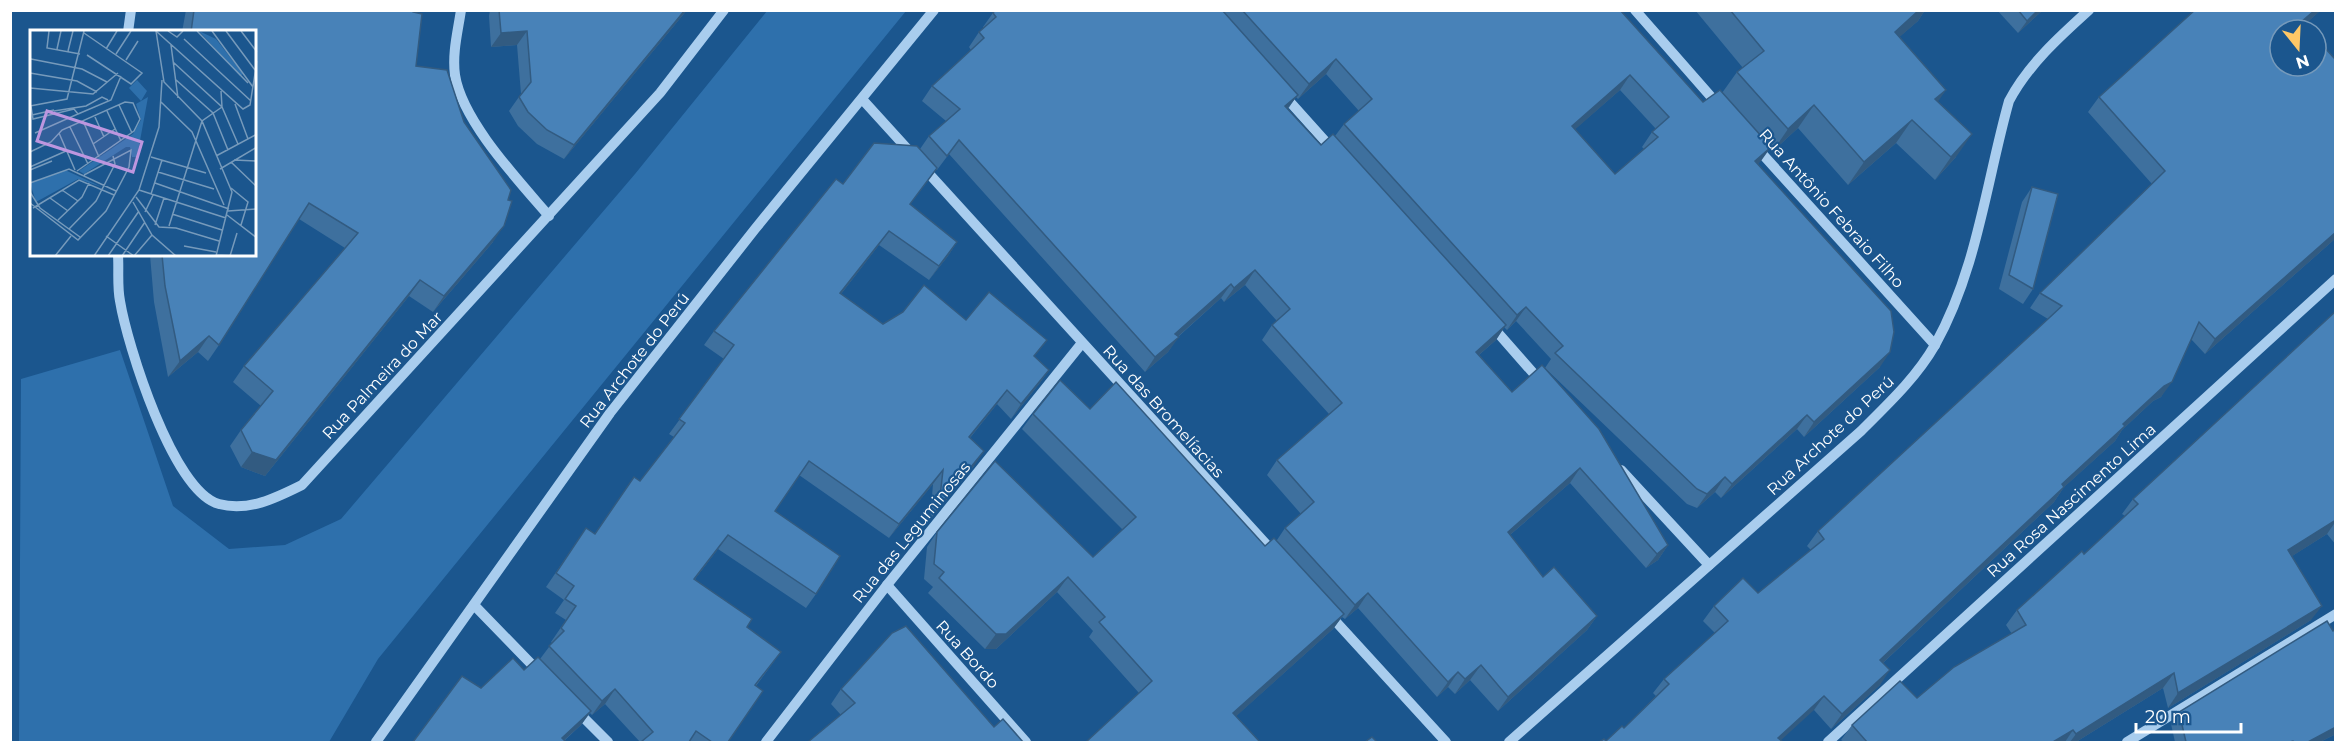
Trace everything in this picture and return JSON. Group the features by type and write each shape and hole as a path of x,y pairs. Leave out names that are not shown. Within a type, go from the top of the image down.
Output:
{"street":[{"path":"128,30 131,10"},
{"path":"461,10 454,54 455,76 462,97 499,157 549,216"},
{"name":"Rua Palmeira do Mar","path":"118,256 119,299 127,332 153,412 185,473 201,493 217,504 237,507 275,498 302,485 660,93 724,10"},
{"name":"Rua Archote do Perú","path":"376,742 610,413 934,10"},
{"path":"1635,10 1728,115"},
{"name":"Rua Archote do Perú","path":"1509,742 1861,432 1907,385 1935,345 1955,302 1974,250 2009,101 2019,83 2038,61 2089,10"},
{"path":"1272,81 1343,161"},
{"name":"Rua das Bromelíacias","path":"862,99 1280,560"},
{"name":"Rua Antônio Febraio Filho","path":"1751,141 1935,345"},
{"name":"Rua Rosa Nascimento Lima","path":"1828,742 2336,279"},
{"path":"1479,312 1550,392"},
{"name":"Rua das Leguminosas","path":"766,742 887,585 1082,343"},
{"path":"1614,463 1709,565"},
{"name":"Rua Bordo","path":"887,585 1026,742"},
{"path":"1319,604 1446,742"},
{"path":"474,605 549,682"},
{"path":"2133,741 2336,614"},
{"path":"566,700 608,742"}],"shaded area":[{"path":"767,11 906,11 378,659 329,742 19,742 21,379 120,350 173,506 229,549 285,545 341,519 635,174"}],"building":[{"path":"194,10 413,10 413,12 422,14 416,66 447,70 464,122 511,190 508,200 512,201 504,226 444,296 420,280 276,460 252,452 241,430 273,391 244,366 358,233 309,203 219,345 209,336 180,361 165,286 162,256 256,256 256,30 191,30"},
{"path":"499,10 685,10 574,145 547,130 528,112 519,97 531,82 527,31 501,33"},
{"path":"995,10 1222,10 1298,95 1285,106 1321,145 1333,134 1506,325 1476,352 1512,392 1542,365 1599,429 1668,545 1657,554 1580,468 1508,532 1543,577 1554,567 1597,616 1508,697 1481,665 1465,679 1458,672 1448,682 1368,593 1355,605 1285,528 1314,502 1277,460 1342,403 1272,325 1290,309 1255,270 1234,288 1231,284 1175,334 1179,337 1155,357 959,140 947,156 929,136 960,109 932,86 984,38 979,32 996,17 993,13"},
{"path":"1242,10 1620,10 1703,102 1720,90 1771,147 1755,161 1891,311 1894,332 1890,352 1814,422 1807,415 1732,484 1725,477 1707,494 1697,489 1555,353 1563,346 1526,307 1517,315 1344,124 1372,99 1336,59 1309,84","holes":["1630,75 1669,117 1652,132 1658,137 1615,174 1572,126"]},
{"path":"1730,10 1919,10 1895,32 1946,90 1935,99 1972,134 1951,157 1912,120 1864,162 1814,105 1788,129 1737,72 1764,51"},
{"path":"2018,10 2038,10 2027,21"},
{"path":"2195,10 2315,10 2306,18 2268,18 2268,78 2328,78 2328,51 2336,58 2336,232 2215,339 2199,322 2172,382 2164,386 2123,424 2125,426 2062,484 2064,487 1880,660 1890,670 1842,714 1824,696 1778,738 1783,742 1599,742 1604,739 1606,741 1622,726 1624,728 1669,684 1664,679 1728,621 1714,606 1743,578 1758,593 1824,539 1818,531 2062,306 2040,293 2165,171 2099,97"},
{"path":"874,143 917,146 937,168 910,204 957,242 939,266 889,231 840,293 883,324 903,312 924,285 966,320 989,292 1047,340 1034,356 1049,370 1021,404 1007,390 969,437 984,451 939,506 943,470 899,524 809,461 775,511 840,556 816,594 728,535 694,579 752,619 747,627 781,652 755,685 763,691 728,742 712,742 696,731 689,742 641,742 653,732 615,689 602,701 549,646 564,631 561,628 576,606 565,599 574,586 556,573 586,528 595,534 634,477 640,481 685,423 679,419 734,345 714,331 836,179 843,184"},
{"path":"2032,187 2058,194 2033,289 2009,275"},
{"path":"2336,311 2336,520 2288,550 2322,606 2178,693 2174,673 2076,734 2073,730 2053,742 1867,742 1852,725 1900,681 1917,698 1954,667 2026,625 2017,610 2082,551 2084,554 2138,504 2133,499"},
{"path":"1060,380 1090,409 1116,382 1265,546 1274,538 1344,614 1233,713 1260,742 1086,742 1152,681 1099,622 1105,617 1068,577 1006,634 996,634 939,578 944,572 934,564 937,532 995,461 1093,557 1136,517 1033,414"},
{"path":"2327,621 2333,631 2336,629 2336,727 2308,742 2186,742 2179,712"},
{"path":"906,626 994,727 1003,719 1023,742 808,742 855,703 841,689 892,633"},
{"path":"538,657 591,711 562,738 566,742 413,742 462,676 481,688 513,658 524,670"},
{"path":"1372,737 1377,742 1365,742"}]}
